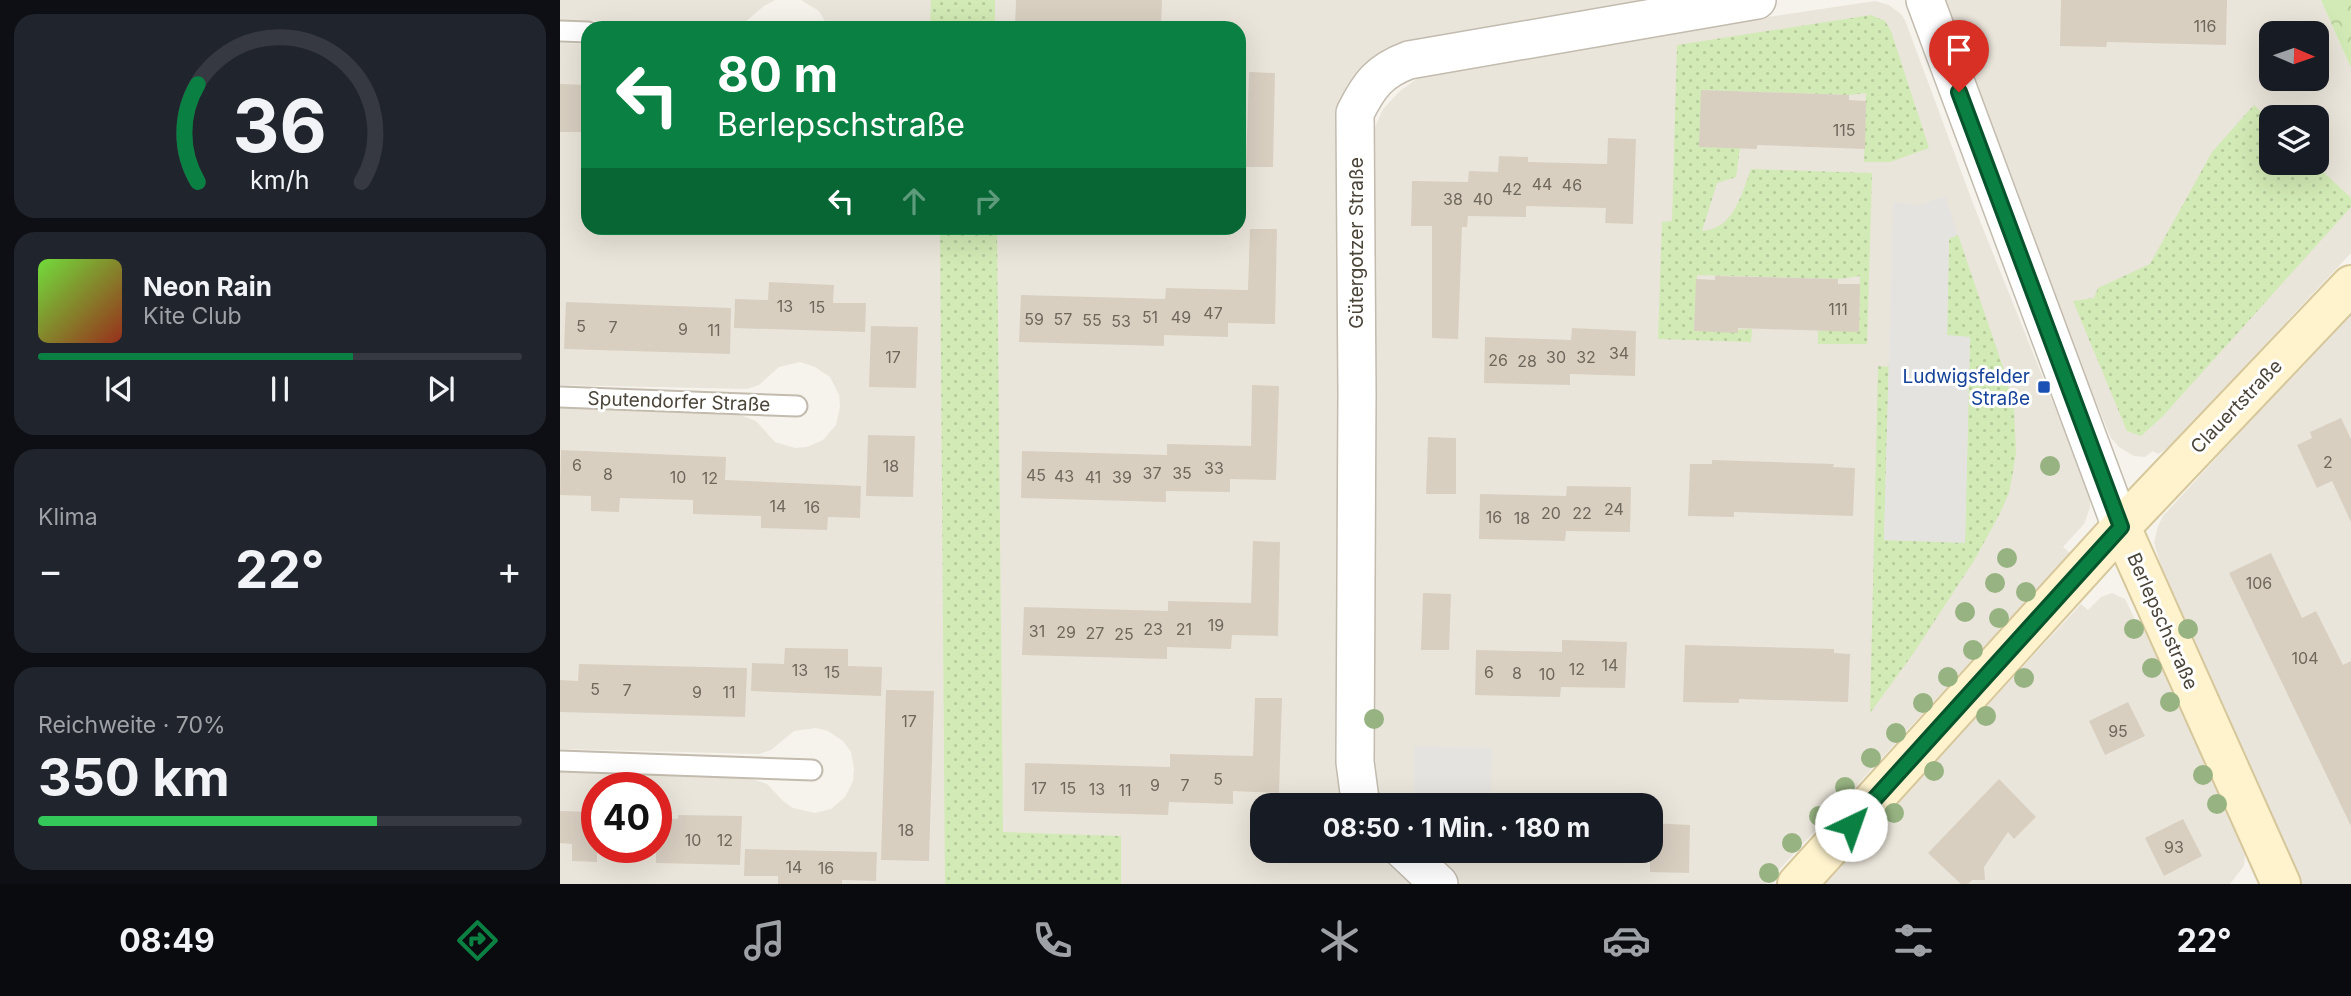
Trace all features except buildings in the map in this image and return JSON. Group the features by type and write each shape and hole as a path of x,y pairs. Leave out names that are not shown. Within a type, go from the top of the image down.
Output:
{"street":[{"name":"Gütergotzer Straße","path":"1359,793 1355,762 1355,113 1368,88 1390,67 1409,60 1757,0"},
{"name":"Berlepschstraße","path":"1925,0 2121,527 2271,878"},
{"name":"Clauertstraße","path":"2121,527 2351,285"},
{"path":"1797,884 2121,527"},
{"path":"1417,863 1439,884"}],"lane":[{"path":"560,32 581,32"},
{"name":"Sputendorfer Straße","path":"560,397 797,405"},
{"path":"560,761 812,770"}],"shaded area":[{"path":"560,0 775,0 746,21 560,20"},
{"path":"801,0 1699,0 1365,66 1346,92 1348,793 1250,793 1250,863 1390,863 1414,884 560,884 560,772 581,773 581,863 672,863 672,776 749,778 767,784 793,808 815,813 831,809 845,797 853,781 854,768 851,752 843,741 828,731 816,728 794,731 771,750 759,754 560,749 560,408 738,414 756,421 775,442 795,448 807,447 823,440 836,425 840,407 839,395 830,377 815,367 800,362 779,367 759,385 747,389 560,385 560,43 581,44 581,235 1246,235 1246,21 825,21 819,11"},
{"path":"1941,0 2321,0 2351,68 2351,253 2168,448 2158,454 2153,451 2145,457 2134,456 2119,447 2111,438 2068,335"},
{"path":"1875,1 1889,5 1905,20 1974,206 2090,495 2090,508 2084,524 2063,547 2070,553 1766,884 1455,884 1431,863 1663,863 1663,793 1376,793 1371,780 1371,146 1374,129 1383,109 1400,91 1418,78 1459,63"},
{"path":"1945,196 1958,235 1949,239 1947,335 1970,337 1965,543 1884,540 1893,202 1919,205"},
{"path":"2351,311 2351,884 2299,884 2165,578 2154,543 2163,516"},
{"path":"2112,593 2125,599 2139,628 2145,626 2243,833 2237,837 2245,854 2244,866 2230,884 1822,884 2081,604 2088,610 2101,597"},
{"path":"1414,746 1492,748 1491,793 1414,793"}],"green space":[{"path":"931,0 995,0 995,21 930,21"},
{"path":"2321,0 2351,0 2351,68"},
{"path":"1871,15 1885,21 1891,31 1929,148 1890,162 1864,162 1866,93 1849,95 1702,90 1740,148 1736,177 1717,183 1702,231 1713,229 1729,217 1740,200 1751,169 1872,173 1867,344 1818,344 1818,331 1859,331 1860,276 1838,279 1697,275 1694,331 1752,329 1751,342 1658,339 1662,222 1672,221 1677,45"},
{"path":"2254,105 2259,110 2259,175 2327,175 2351,198 2351,207 2162,417 2141,436 2127,431 2073,301 2094,298 2098,288 2150,264 2212,152"},
{"path":"940,235 997,235 1003,832 1121,836 1121,884 945,884"},
{"path":"1958,235 2005,373 2014,408 2016,452 2013,472 2009,493 1975,559 1913,654 1870,713 1878,366 1889,367 1884,540 1965,542 1970,337 1947,336 1949,238"}],"place":[{"name":"Ludwigsfelder Straße","path":"2044,387"}],"route":[{"path":"1851,825 2121,527 1959,92"}]}
